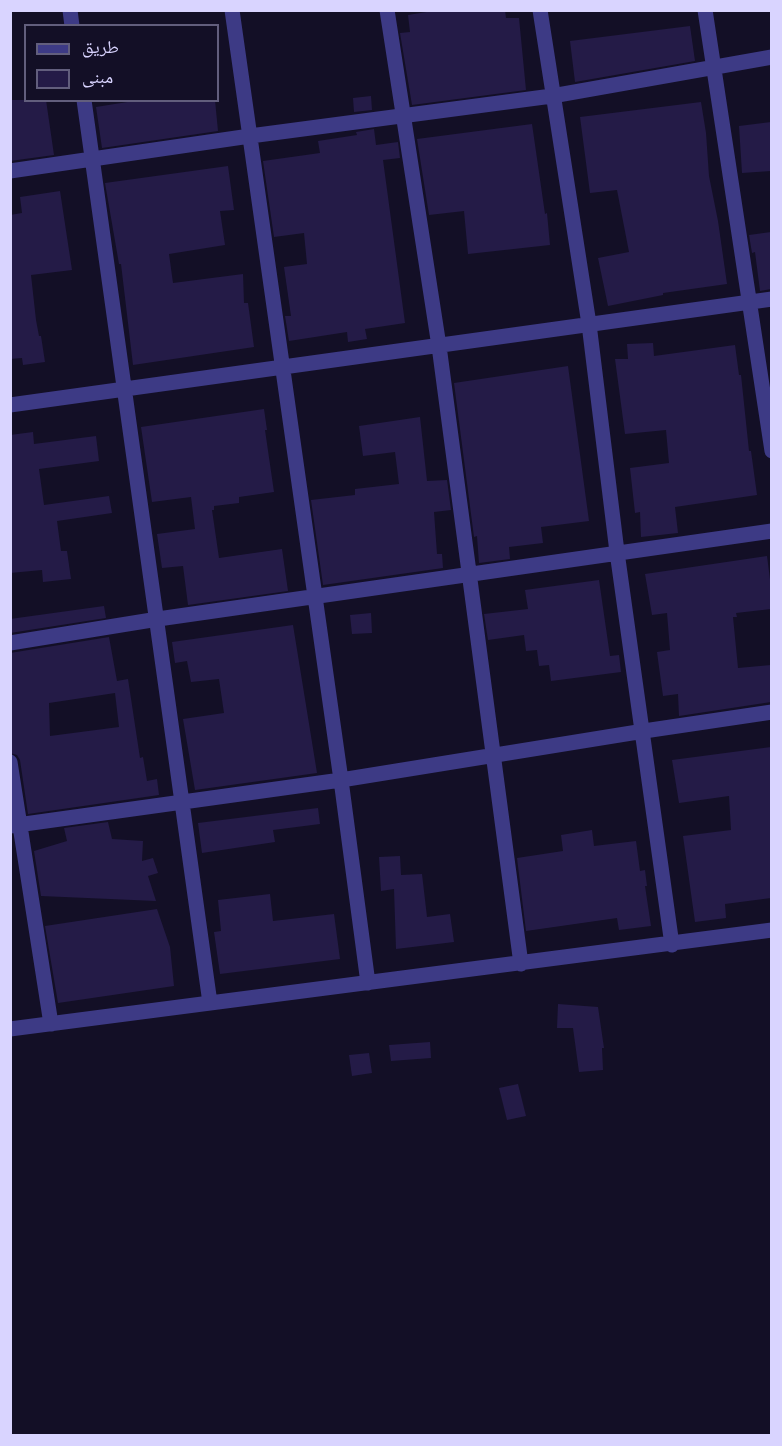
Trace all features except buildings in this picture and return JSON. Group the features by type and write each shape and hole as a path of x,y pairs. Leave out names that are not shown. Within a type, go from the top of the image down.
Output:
{"street":[{"path":"232,10 368,983"},
{"path":"387,10 438,346 521,964"},
{"path":"540,10 589,324 617,552 644,731 672,945"},
{"path":"705,10 771,451"},
{"path":"10,171 552,96 771,57"},
{"path":"84,102 210,1003"},
{"path":"10,405 771,299"},
{"path":"10,643 158,619 771,531"},
{"path":"15,825 341,780 771,712"},
{"path":"10,762 15,825 51,1024"},
{"path":"10,1029 672,945 771,930"}]}
